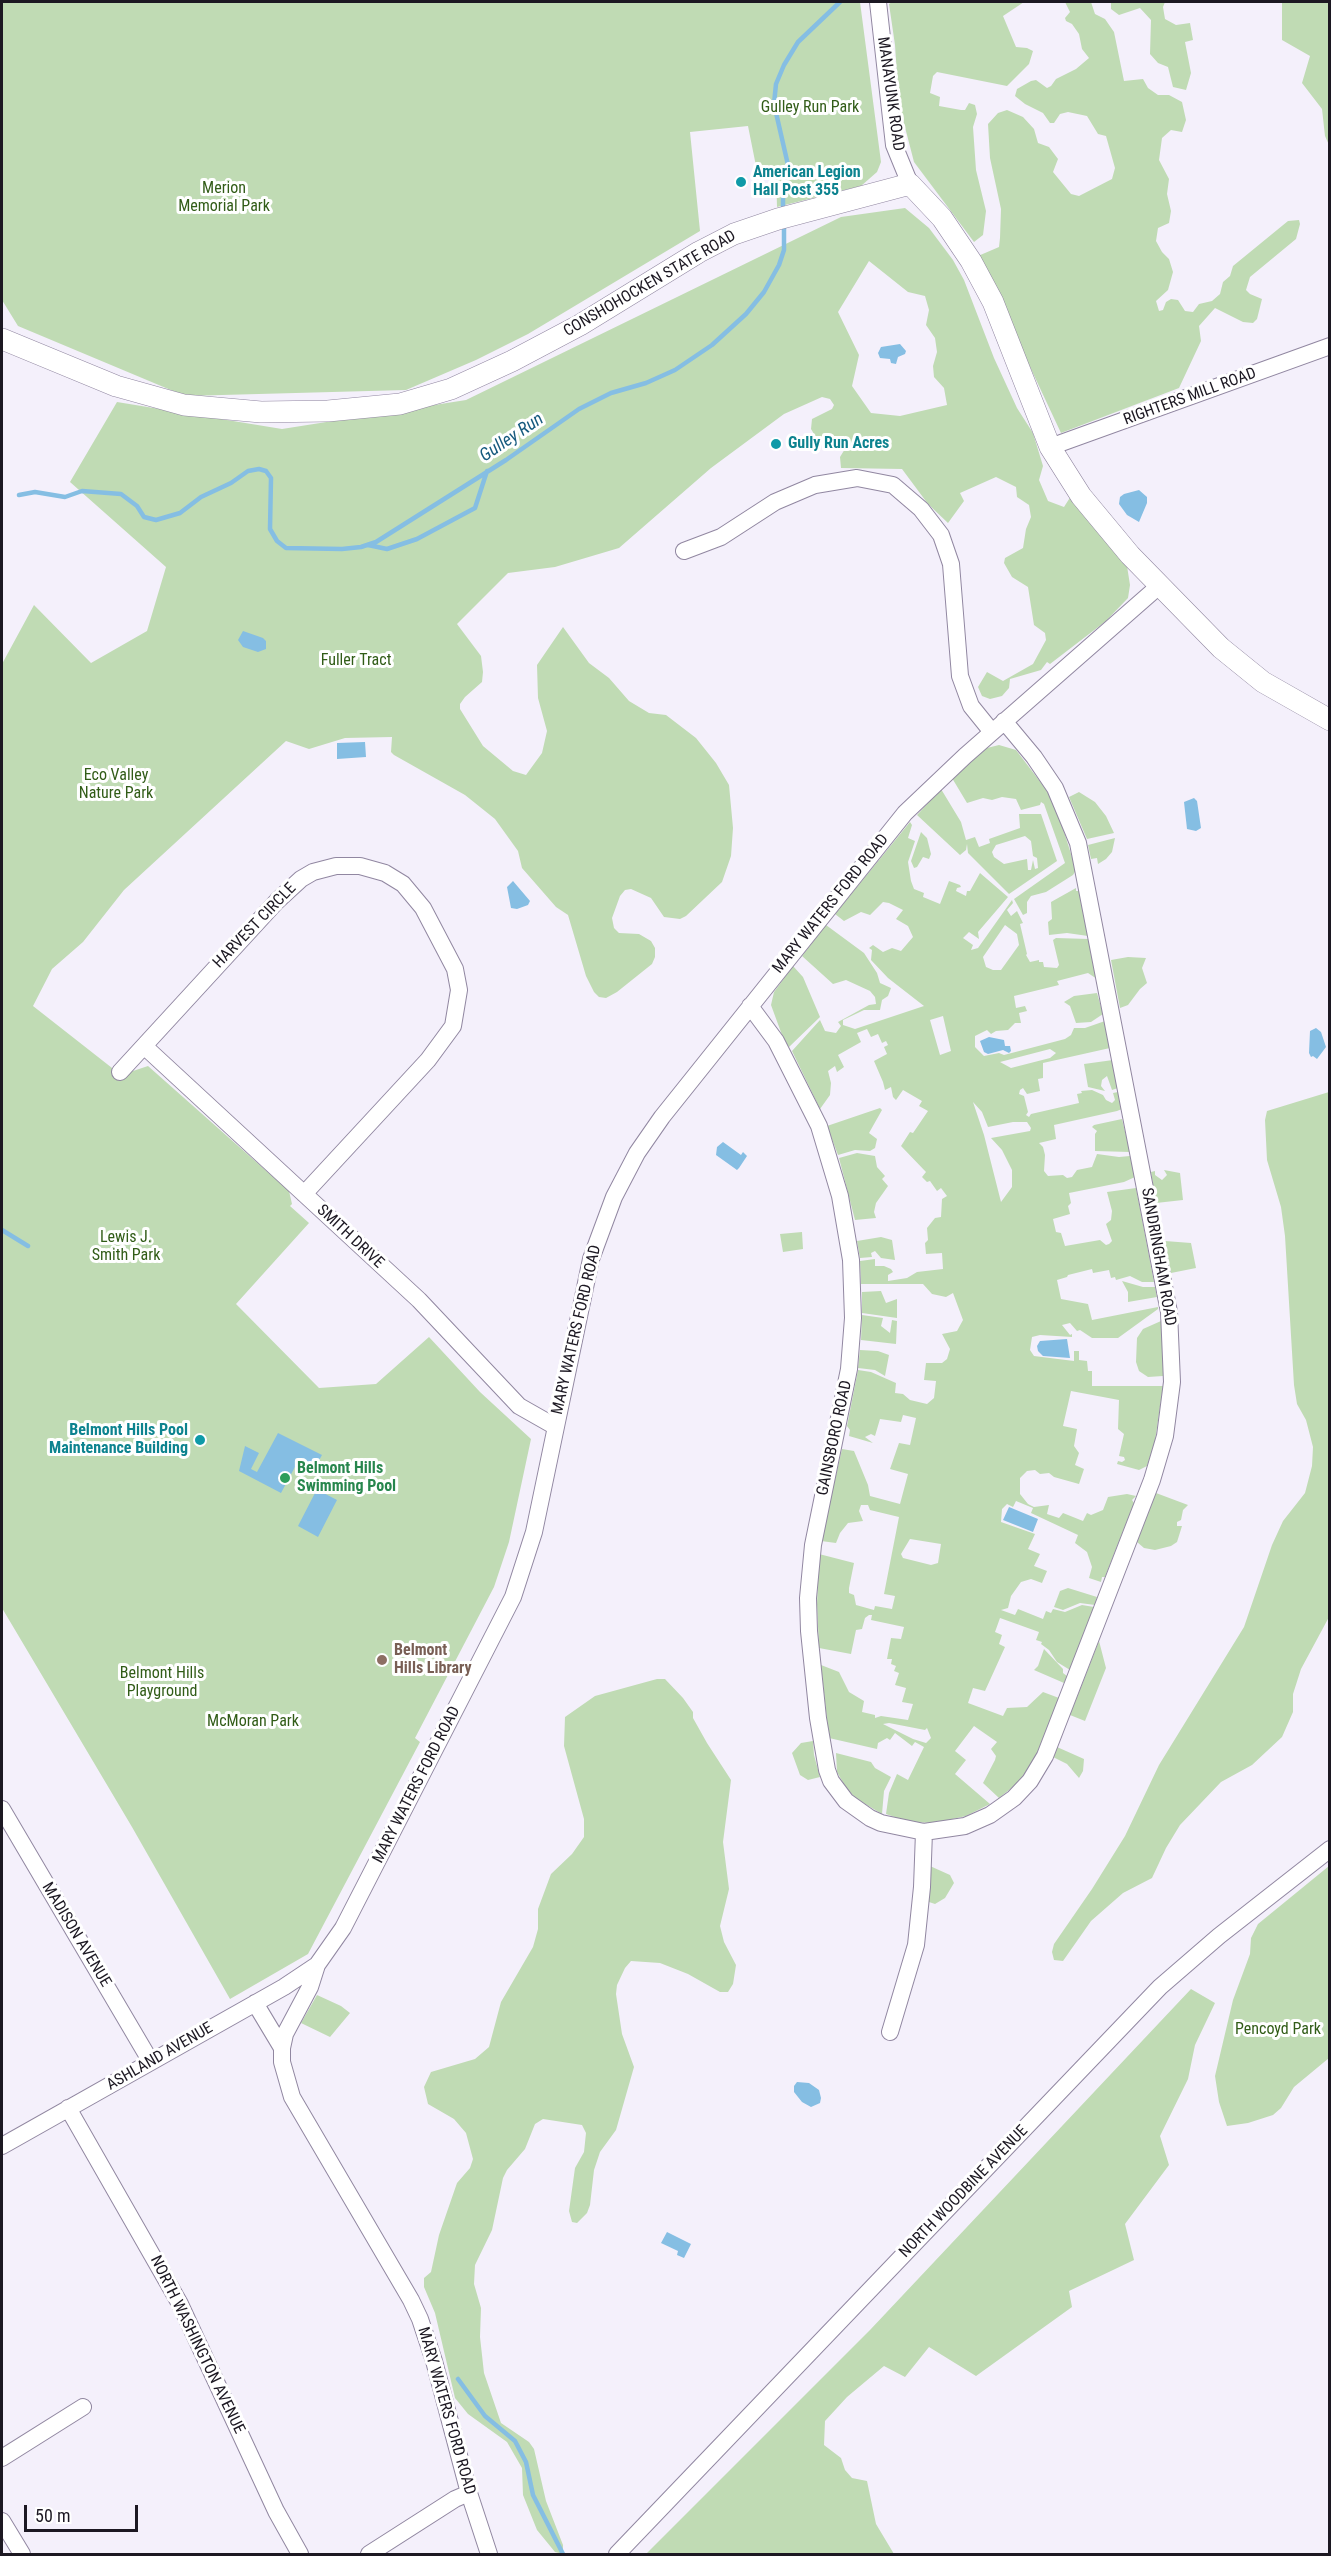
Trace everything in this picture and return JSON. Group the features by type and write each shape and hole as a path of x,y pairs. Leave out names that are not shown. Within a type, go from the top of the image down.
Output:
{"main road":[{"name":"CONSHOHOCKEN STATE ROAD","path":"2,339 116,386 184,405 230,411 272,412 338,410 400,404 452,389 512,362 580,325 716,242 783,218 910,184"},
{"path":"910,184 942,218 971,261 993,302 1050,447 1081,496 1159,586 1200,629 1249,672 1285,696 1329,720"}],"street":[{"name":"MANAYUNK ROAD","path":"878,2 894,145 910,184"},
{"name":"RIGHTERS MILL ROAD","path":"1050,447 1329,346"},
{"name":"SANDRINGHAM ROAD","path":"684,551 721,537 775,502 815,484 857,478 893,485 921,509 935,526 945,544 952,579 960,676 971,706 1034,757 1055,788 1068,813 1078,843 1170,1312 1172,1382 1165,1436 1152,1480 1038,1770 1014,1798 990,1815 965,1826 924,1832"},
{"name":"MARY WATERS FORD ROAD","path":"489,2554 469,2493 434,2361 420,2319 292,2097 284,2073 282,2048 285,2034 310,1987 317,1965 343,1928 513,1598 534,1532 591,1259 614,1197 649,1134 905,813 998,727 1159,586"},
{"name":"HARVEST CIRCLE","path":"120,1072 277,901 301,879 313,872 336,866 360,866 385,873 404,884 418,899 451,958 458,979 457,1015 447,1037 428,1060 304,1194"},
{"name":"GAINSBORO ROAD","path":"750,1006 776,1041 816,1120 837,1185 851,1260 854,1318 849,1369 813,1545 808,1598 812,1659 824,1760 831,1781 838,1792 857,1810 881,1823 924,1832"},
{"name":"SMITH DRIVE","path":"144,1046 419,1300 519,1406 556,1427"},
{"name":"MADISON AVENUE","path":"3,1813 151,2062"},
{"path":"890,2032 916,1945 922,1887 924,1832"},
{"name":"NORTH WOODBINE AVENUE","path":"617,2554 1160,1987 1219,1936 1329,1850"},
{"name":"ASHLAND AVENUE","path":"3,2140 68,2108 151,2062 317,1965"},
{"name":"MARY WATERS FORD ROAD","path":"255,2003 282,2048"},
{"name":"NORTH WASHINGTON AVENUE","path":"68,2108 180,2304 276,2511 300,2554"},
{"path":"2,2458 83,2407"},
{"path":"369,2554 469,2493"},
{"path":"2,2521 22,2554"}],"green space":[{"name":"Merion Memorial Park","path":"2,2 860,2 881,162 877,172 861,186 777,207 776,170 756,166 748,126 690,132 700,231 528,334 476,360 406,390 185,396 18,326 2,300"},
{"path":"892,2 1024,2 1003,16 1016,47 1033,51 1029,64 1007,86 937,72 933,76 930,93 940,97 939,106 965,110 969,103 975,105 977,114 973,127 976,170 986,211 983,235 974,242 914,162 899,104 895,45 889,4"},
{"path":"1065,2 1091,2 1095,14 1105,19 1114,32 1124,81 1143,79 1148,88 1158,95 1169,95 1182,102 1186,120 1182,132 1171,130 1162,138 1159,160 1169,179 1167,194 1171,211 1169,223 1158,228 1156,241 1169,259 1173,272 1168,290 1156,301 1159,311 1163,310 1166,302 1171,299 1178,300 1185,311 1193,312 1199,304 1212,301 1220,294 1223,282 1230,276 1233,266 1288,221 1299,220 1300,224 1296,239 1250,277 1246,290 1262,299 1257,319 1253,323 1243,322 1215,308 1199,326 1201,341 1179,388 1061,433 978,256 999,247 1001,209 990,158 988,124 998,113 1007,110 1023,117 1034,129 1038,143 1049,147 1058,159 1053,172 1071,194 1079,196 1112,179 1115,168 1106,136 1098,134 1087,116 1068,112 1060,114 1054,123 1050,123 1043,113 1015,96 1017,89 1031,81 1036,80 1047,88 1051,86 1056,79 1076,69 1089,58 1082,49 1079,34 1072,24 1066,21 1065,18 1070,12"},
{"path":"1111,2 1165,2 1163,7 1165,19 1176,25 1190,23 1193,40 1185,42 1191,73 1186,90 1173,87 1168,67 1158,63 1150,54 1151,20 1140,8 1119,15 1111,9"},
{"path":"1282,2 1329,2 1329,145 1325,136 1322,109 1302,83 1310,56 1282,40"},
{"path":"905,208 929,228 953,260 964,280 994,358 1017,408 1033,433 1043,466 1039,480 1048,501 1064,507 1071,496 1127,566 1130,585 1128,598 1106,621 1050,664 1047,662 1041,670 1010,679 1009,688 1002,696 990,699 982,696 978,687 987,672 1003,681 1033,664 1046,640 1045,633 1034,625 1028,587 1012,577 1004,563 1005,558 1023,548 1026,529 1031,517 1029,505 1017,497 1016,487 996,477 960,493 964,501 948,523 928,504 902,469 841,468 840,457 848,444 838,438 830,445 820,444 811,429 812,419 832,409 834,405 830,399 822,397 784,414 711,468 619,548 555,567 508,573 457,624 481,656 483,672 482,682 465,697 460,704 460,709 483,746 513,771 526,775 542,753 547,731 538,698 537,665 563,627 589,663 609,678 629,701 649,713 666,715 696,738 716,763 729,785 733,828 731,856 722,882 680,919 664,917 651,898 631,889 625,890 620,896 612,918 614,928 619,933 639,934 651,941 655,948 655,957 652,964 617,992 606,998 599,997 594,992 586,976 568,915 556,907 522,868 518,851 495,819 465,795 394,755 391,752 392,737 345,738 309,749 286,741 124,890 83,942 52,969 33,1006 121,1075 148,1066 289,1191 292,1204 290,1206 309,1223 236,1304 319,1388 376,1384 429,1337 480,1392 531,1439 509,1542 494,1587 415,1738 420,1742 308,1954 230,1999 132,1827 2,1608 2,664 34,605 91,663 147,631 166,567 70,482 117,402 282,429 466,400 841,217","holes":["869,261 908,292 925,296 929,310 926,325 935,338 937,352 933,366 934,377 944,388 947,405 900,416 871,413 852,386 859,355 838,312"]},
{"path":"999,745 1016,750 1045,788 1057,809 1076,870 1073,875 1046,892 1031,896 1027,902 1027,913 1023,915 1014,899 1065,863 1044,804 1041,802 1040,805 1021,810 1016,799 1002,797 992,800 983,798 967,803 952,778 987,748"},
{"path":"941,789 961,822 966,840 975,837 979,847 990,843 989,839 1020,828 1019,814 1041,814 1057,861 1009,894 968,853 967,844 966,850 960,855 917,815","holes":["1025,836 1031,841 1033,856 1037,858 1038,868 1035,869 1033,860 1031,870 1028,870 1027,859 1004,864 994,857 992,852 996,845"]},
{"path":"1079,792 1095,802 1106,816 1114,833 1087,839 1069,797"},
{"path":"910,822 912,825 908,838 915,841 908,862 911,881 914,889 924,893 923,897 940,904 949,881 960,885 961,887 956,891 966,896 980,873 1008,897 978,932 979,939 969,932 963,938 973,945 971,950 978,948 1012,900 1013,903 1007,910 1011,916 1017,911 1023,923 1020,924 1026,955 1030,962 1039,960 1043,962 1044,967 1057,968 1059,965 1053,940 1056,938 1089,939 1097,979 1088,973 1057,981 1059,985 1014,996 1016,1008 1025,1006 1027,1011 1019,1013 1021,1023 1015,1023 1008,1030 991,1034 987,1030 975,1036 975,1047 984,1056 999,1053 1004,1055 1065,1039 1071,1035 1074,1028 1085,1028 1105,1021 1110,1048 1043,1063 1043,1078 1038,1079 1040,1091 1027,1094 1023,1088 1019,1094 1024,1096 1028,1112 1026,1115 1029,1117 1031,1114 1079,1103 1077,1094 1082,1093 1081,1091 1092,1090 1103,1095 1112,1103 1115,1100 1113,1093 1118,1092 1122,1109 1054,1125 1056,1139 1039,1143 1045,1155 1044,1171 1048,1176 1063,1175 1067,1178 1072,1177 1077,1170 1092,1167 1097,1154 1130,1156 1135,1177 1124,1182 1069,1193 1070,1214 1053,1219 1056,1232 1061,1233 1065,1246 1100,1240 1106,1245 1109,1244 1112,1241 1106,1224 1111,1220 1112,1211 1107,1192 1136,1188 1154,1282 1142,1282 1130,1276 1116,1280 1115,1277 1111,1278 1109,1270 1093,1273 1092,1269 1057,1280 1061,1299 1088,1304 1092,1320 1158,1307 1118,1338 1092,1338 1080,1330 1077,1331 1070,1323 1062,1325 1070,1335 1072,1334 1072,1337 1040,1335 1032,1337 1030,1350 1034,1356 1074,1361 1074,1351 1079,1351 1079,1360 1087,1361 1088,1371 1092,1371 1092,1386 1163,1386 1155,1441 1147,1466 1139,1470 1117,1464 1118,1461 1125,1460 1124,1457 1119,1456 1124,1434 1118,1429 1119,1400 1071,1391 1063,1426 1077,1429 1074,1446 1079,1453 1075,1465 1084,1469 1079,1484 1054,1477 1049,1473 1040,1474 1035,1470 1027,1471 1020,1478 1020,1494 1028,1504 1034,1507 1049,1505 1047,1514 1059,1518 1063,1513 1083,1521 1087,1513 1091,1515 1103,1510 1108,1497 1127,1494 1136,1496 1132,1500 1134,1503 1101,1582 1089,1578 1092,1567 1087,1552 1075,1543 1078,1535 1031,1513 1033,1508 1016,1501 1013,1507 1007,1504 1002,1509 1001,1522 1035,1534 1028,1549 1040,1554 1034,1566 1047,1571 1042,1583 1031,1579 1021,1582 1011,1596 1008,1608 1001,1610 1015,1615 1018,1609 1043,1619 1046,1611 1051,1613 1053,1609 1065,1612 1082,1605 1094,1607 1070,1670 1057,1662 1049,1650 1041,1644 1042,1642 1036,1640 1039,1632 1000,1618 995,1632 1002,1635 999,1644 1005,1647 985,1691 973,1688 968,1703 1003,1716 1007,1708 1027,1707 1043,1692 1059,1698 1028,1770 999,1798 983,1783 995,1760 996,1756 991,1749 997,1742 974,1726 955,1751 966,1760 955,1774 990,1804 966,1816 934,1823 909,1822 886,1814 889,1793 897,1774 908,1780 924,1747 915,1742 912,1746 895,1733 890,1740 887,1738 878,1743 877,1749 829,1738 821,1665 839,1672 849,1692 864,1701 862,1712 875,1715 875,1718 881,1716 908,1720 913,1704 902,1702 906,1688 895,1685 899,1673 894,1671 896,1666 891,1664 892,1659 887,1659 891,1638 901,1639 904,1627 871,1620 872,1615 869,1615 865,1618 862,1629 856,1630 851,1654 819,1648 817,1604 819,1554 854,1563 849,1593 854,1595 856,1605 874,1610 875,1606 892,1609 895,1596 884,1594 899,1517 870,1510 868,1505 861,1505 859,1511 863,1521 848,1523 836,1543 821,1541 842,1449 854,1451 868,1485 870,1496 900,1504 908,1474 890,1469 899,1443 910,1445 916,1418 903,1415 901,1422 880,1419 875,1436 871,1434 865,1437 873,1443 849,1436 850,1430 847,1426 858,1370 871,1372 896,1383 895,1393 927,1404 934,1398 936,1381 924,1380 926,1363 942,1363 947,1359 950,1349 942,1334 957,1331 963,1320 953,1293 946,1297 932,1294 923,1284 861,1284 860,1261 875,1259 875,1266 891,1269 893,1272 888,1275 888,1281 907,1278 917,1272 943,1269 942,1253 926,1254 925,1243 928,1240 927,1228 935,1218 941,1217 942,1199 947,1196 941,1188 937,1191 930,1181 927,1182 922,1177 926,1172 901,1146 928,1111 919,1106 922,1101 903,1090 896,1100 891,1087 885,1090 874,1061 887,1054 884,1047 888,1045 886,1041 882,1043 878,1034 871,1037 867,1029 857,1033 861,1042 838,1055 844,1067 837,1072 835,1066 828,1071 831,1083 830,1095 820,1109 792,1051 820,1020 825,1031 836,1033 841,1026 838,1022 869,1005 876,1004 875,997 870,991 846,980 833,984 802,956 826,925 864,953 877,973 880,983 891,988 888,996 882,1000 880,1010 864,1010 843,1020 843,1025 855,1029 924,1006 888,978 871,960 872,950 869,948 873,945 883,952 892,948 901,951 913,937 908,926 896,919 903,910 883,902 870,915 861,912 844,921 835,914","holes":["1005,925 1017,934 1019,945 1001,970 986,967 983,957","943,1016 951,1051 940,1055 930,1020","1050,1049 1056,1053 1050,1058 1011,1068 1000,1062","973,1102 982,1112 988,1127 1027,1122 1031,1128 1030,1131 991,1138 1002,1150 1012,1170 1012,1187 1001,1202","910,1539 941,1544 938,1563 931,1565 903,1558 901,1554","889,1723 925,1730 927,1728 931,1738 926,1743 883,1724"]},
{"path":"921,832 927,838 931,854 929,859 923,857 914,868 911,861"},
{"path":"1115,838 1112,852 1106,859 1098,864 1097,858 1091,859 1088,845"},
{"path":"1076,888 1076,891 1079,891 1088,936 1067,933 1049,935 1048,922 1052,919 1051,902"},
{"path":"1128,957 1146,958 1142,968 1147,983 1128,1005 1120,1008 1111,960"},
{"path":"793,966 803,977 820,1017 789,1047 771,1005 774,992"},
{"path":"1097,993 1103,1014 1091,1022 1076,1023 1070,1006 1064,1002 1074,996"},
{"path":"1113,1060 1118,1088 1112,1090 1107,1076 1102,1080 1101,1086 1105,1091 1088,1087 1084,1064"},
{"path":"1329,1092 1329,1617 1301,1669 1293,1694 1293,1712 1282,1737 1252,1765 1221,1782 1180,1825 1152,1878 1123,1893 1091,1921 1063,1961 1054,1960 1052,1952 1054,1944 1125,1836 1159,1765 1244,1627 1272,1545 1283,1521 1305,1493 1312,1466 1313,1447 1306,1420 1297,1404 1294,1385 1285,1236 1281,1207 1267,1160 1265,1120 1267,1111"},
{"path":"880,1108 882,1110 869,1133 877,1139 875,1148 870,1151 855,1150 838,1155 827,1126"},
{"path":"1122,1119 1130,1152 1095,1151 1097,1131 1092,1127"},
{"path":"857,1153 875,1156 877,1167 885,1176 882,1179 888,1186 876,1203 874,1212 876,1218 855,1220 839,1158"},
{"path":"1164,1170 1180,1173 1183,1200 1156,1203 1151,1172 1155,1171 1155,1175 1162,1180 1167,1175"},
{"path":"802,1232 803,1249 783,1252 780,1234"},
{"path":"881,1237 892,1240 895,1260 881,1258 875,1251 871,1253 872,1257 860,1258 857,1241"},
{"path":"1165,1241 1191,1243 1196,1268 1171,1273"},
{"path":"1122,1281 1143,1287 1155,1287 1157,1297 1128,1302 1128,1292"},
{"path":"881,1291 886,1303 897,1299 897,1318 862,1313 862,1292"},
{"path":"862,1315 883,1318 881,1326 890,1333 892,1320 897,1321 896,1344 861,1340"},
{"path":"1161,1321 1164,1347 1163,1376 1148,1377 1139,1371 1136,1362 1137,1338 1143,1329"},
{"path":"860,1350 878,1351 889,1355 885,1376 875,1370 858,1368"},
{"path":"1156,1493 1188,1505 1183,1510 1181,1520 1177,1522 1177,1526 1182,1526 1177,1542 1155,1550 1144,1548 1137,1542"},
{"path":"1068,1588 1097,1597 1095,1605 1080,1603 1063,1610 1054,1607 1060,1591"},
{"path":"1099,1641 1106,1668 1085,1721 1070,1715"},
{"path":"1044,1649 1063,1669 1063,1673 1067,1676 1064,1683 1034,1670 1038,1666"},
{"path":"657,1679 665,1679 683,1698 693,1712 693,1718 707,1743 731,1780 723,1842 729,1889 720,1926 724,1942 736,1965 733,1984 728,1992 720,1992 688,1974 660,1963 631,1961 617,1985 616,1994 622,2034 634,2067 616,2130 600,2152 594,2170 587,2213 577,2223 572,2222 569,2211 575,2168 584,2152 586,2133 582,2125 543,2119 535,2124 525,2149 503,2178 492,2230 475,2265 474,2284 481,2308 480,2337 484,2373 501,2423 529,2442 534,2449 546,2501 563,2545 563,2554 555,2552 537,2530 523,2495 522,2468 507,2442 468,2414 455,2398 435,2313 424,2287 424,2278 431,2272 439,2235 457,2183 470,2168 473,2159 466,2133 454,2119 428,2104 424,2087 431,2072 475,2059 489,2047 501,2002 533,1947 538,1929 538,1909 551,1874 572,1854 584,1837 584,1819 564,1746 565,1717 595,1696"},
{"path":"813,1741 820,1777 808,1780 800,1775 792,1753 801,1743"},
{"path":"1057,1747 1084,1759 1083,1771 1079,1778 1067,1764 1053,1757"},
{"path":"836,1753 871,1762 875,1768 891,1777 884,1791 882,1814 855,1798 845,1786 837,1772"},
{"path":"930,1866 950,1875 954,1883 945,1898 935,1904 929,1902"},
{"name":"Pencoyd Park","path":"1329,1866 1329,2058 1294,2087 1281,2108 1273,2115 1248,2123 1227,2126 1219,2102 1215,2076 1233,2000 1250,1954 1251,1938 1258,1924"},
{"path":"1191,1989 1215,2003 1195,2045 1188,2079 1160,2136 1169,2165 1125,2224 1134,2260 1069,2291 1072,2307 976,2376 929,2347 905,2377 884,2366 847,2397 825,2421 824,2445 841,2458 845,2470 852,2478 867,2481 876,2524 894,2554 646,2554 870,2330"},
{"path":"317,1995 341,2006 350,2013 330,2037 301,2023"}],"water":[{"path":"900,344 906,351 898,357 896,364 891,363 890,359 880,358 878,353 881,347"},
{"path":"1139,490 1147,497 1147,503 1139,522 1127,515 1119,504 1120,497 1124,494"},
{"path":"243,631 263,638 266,641 266,649 258,652 243,647 238,640"},
{"path":"365,742 366,757 337,759 337,743"},
{"path":"1194,798 1197,801 1201,828 1196,831 1187,829 1184,802"},
{"path":"513,881 530,901 528,905 517,909 511,908 507,887"},
{"path":"1316,1028 1321,1032 1326,1047 1317,1059 1311,1057 1309,1053 1310,1031"},
{"path":"989,1037 1004,1040 1005,1046 1010,1046 1011,1051 1009,1053 1003,1050 988,1054 984,1052 980,1041"},
{"path":"723,1142 741,1155 743,1152 747,1156 737,1170 716,1155 717,1147"},
{"path":"1067,1339 1070,1358 1043,1356 1038,1351 1037,1346 1040,1341"},
{"path":"278,1433 322,1455 312,1473 296,1465 281,1493 239,1471 245,1446 259,1453 251,1469 257,1472"},
{"path":"314,1488 337,1500 318,1537 298,1526 315,1493 312,1491"},
{"path":"1009,1507 1038,1519 1033,1532 1003,1520"},
{"path":"797,2082 809,2083 819,2090 820,2103 811,2107 802,2102 794,2092"},
{"path":"667,2232 691,2244 684,2258 677,2255 678,2251 661,2243"}],"waterway":[{"name":"Gulley Run","path":"783,213 788,165 774,104 776,84 798,42 840,2"},
{"name":"Gulley Run","path":"19,495 35,492 65,497 82,491 121,494 137,506 144,517 156,520 180,513 201,497 231,483 248,471 259,469 266,471 271,478 270,529 277,541 286,548 342,549 361,547 376,542 506,460 579,409 611,393 646,383 675,370 712,345 746,314 764,292 779,265 784,250 784,224"},
{"path":"368,545 387,549 417,539 475,508 487,471"},
{"path":"2,1230 28,1246"},
{"path":"458,2379 485,2416 515,2441 526,2462 533,2495 563,2554"}],"place":[{"name":"American Legion Hall Post 355","path":"741,182"},
{"name":"Gully Run Acres","path":"776,444"},
{"name":"Belmont Hills Pool Maintenance Building","path":"200,1440"},
{"name":"Belmont Hills Swimming Pool","path":"285,1478"},
{"name":"Belmont Hills Library","path":"382,1660"}],"park label":[{"name":"Gulley Run Park","path":"810,108"},
{"name":"Fuller Tract","path":"356,661"},
{"name":"Eco Valley Nature Park","path":"116,785"},
{"name":"Lewis J. Smith Park","path":"126,1247"},
{"name":"Belmont Hills Playground","path":"162,1683"},
{"name":"McMoran Park","path":"253,1722"}]}
